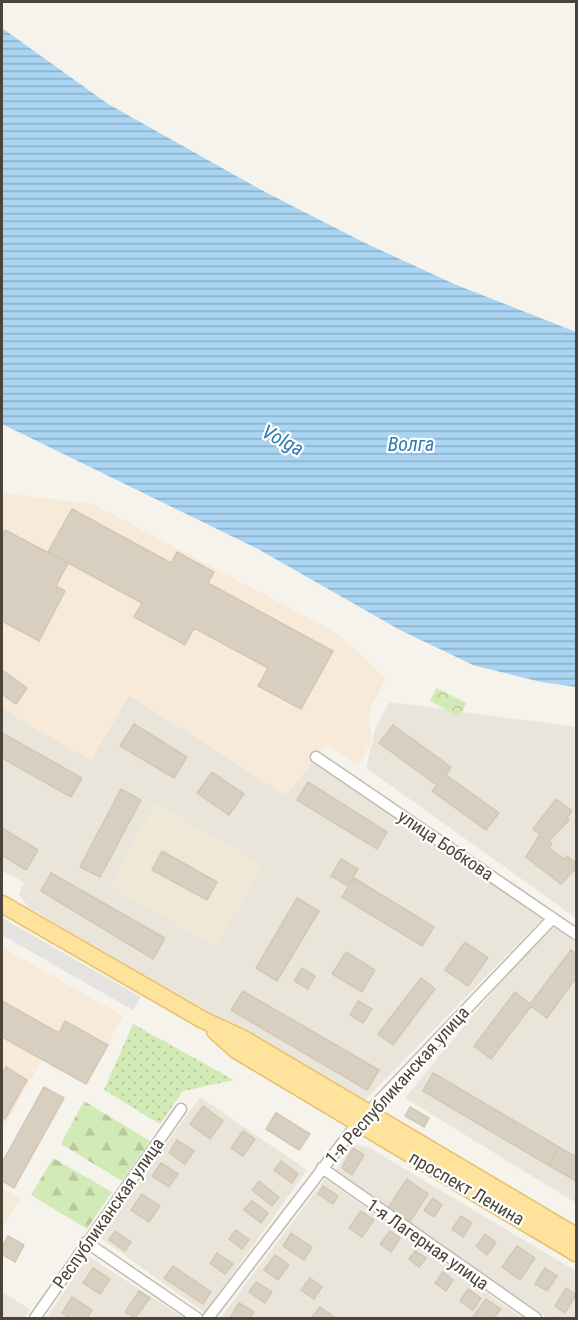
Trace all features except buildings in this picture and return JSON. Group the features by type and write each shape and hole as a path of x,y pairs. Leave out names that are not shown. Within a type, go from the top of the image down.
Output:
{"main road":[{"path":"2,904 203,1020 236,1050 362,1118"},
{"name":"проспект Ленина","path":"362,1118 576,1236"},
{"name":"проспект Ленина","path":"362,1118 576,1253"}],"street":[{"name":"улица Бобкова","path":"316,757 576,933"},
{"name":"1-я Республиканская улица","path":"208,1318 362,1118 554,918"},
{"name":"Республиканская улица","path":"35,1318 181,1109"},
{"name":"1-я Лагерная улица","path":"322,1168 536,1318"},
{"path":"86,1242 196,1318"}],"shaded area":[{"path":"2,493 93,504 337,633 386,678 370,709 371,742 358,765 326,745 286,796 130,695 91,760 18,719 2,706"},
{"path":"129,695 286,795 314,760 541,913 542,919 363,1102 355,1101 28,907 19,894 24,882 2,871 2,706 19,719 91,760"},
{"path":"390,702 576,727 576,918 366,768 376,726"},
{"path":"155,804 263,865 216,947 109,886"},
{"path":"2,918 141,997 133,1010 2,935"},
{"path":"557,924 576,937 576,1203 405,1098 510,970"},
{"path":"2,947 123,1016 86,1084 42,1060 2,1130"},
{"path":"200,1097 307,1170 205,1313 99,1237"},
{"path":"352,1144 368,1147 576,1271 576,1318 548,1318 384,1207 336,1170"},
{"path":"325,1179 522,1318 220,1318"},
{"path":"2,1188 23,1200 17,1204 2,1229"},
{"path":"88,1256 184,1318 46,1318"},
{"path":"2,1292 30,1309 24,1318 2,1318"}],"green space":[{"path":"436,688 467,703 459,717 430,701"},
{"path":"133,1024 234,1080 183,1091 160,1124 104,1090"},
{"path":"84,1101 150,1141 122,1181 61,1144"},
{"path":"53,1158 112,1192 87,1229 31,1195"}],"water":[{"name":"Волга","path":"2,28 108,104 265,192 363,242 454,284 576,332 576,687 541,682 473,665 400,630 258,549 2,424"}],"water label":[{"name":"Volga","path":"283,440"}]}
